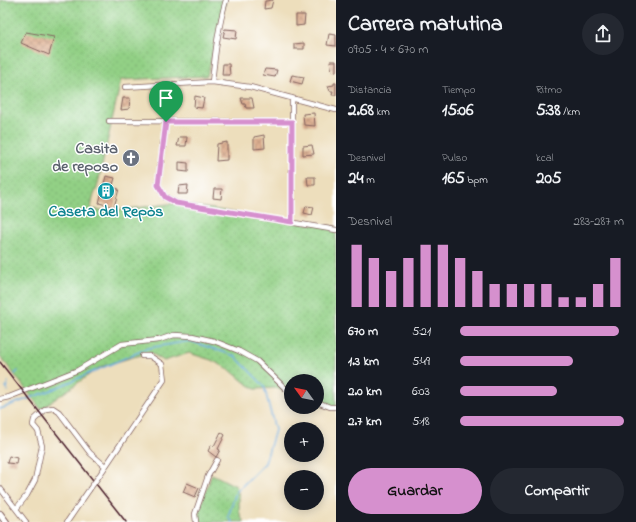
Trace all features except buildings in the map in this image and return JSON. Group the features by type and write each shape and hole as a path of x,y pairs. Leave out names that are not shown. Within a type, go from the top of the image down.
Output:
{"highway":[{"path":"0,514 6,522"}],"street":[{"path":"212,82 217,39 226,0"},
{"path":"125,87 212,82 250,87 336,110"},
{"path":"292,98 292,222"},
{"path":"109,121 292,122"},
{"path":"166,122 158,185 165,197 176,203 336,230"},
{"path":"0,399 9,397 76,371 122,344 159,340 174,335 192,336 214,341 239,351 257,361 284,387"},
{"path":"67,522 164,380 162,364 150,356 142,356"},
{"path":"324,405 336,407"},
{"path":"16,509 27,495 35,480 42,446 38,431 33,425 34,420 46,409 53,408 59,412 90,453 105,466"},
{"path":"196,522 195,514 208,476 217,460"},
{"path":"0,488 26,522"}],"green space":[{"path":"0,0 226,0 207,76 121,80 91,209 110,211 176,203 292,222 336,227 336,410 324,406 324,374 284,374 284,391 276,388 255,389 229,369 211,360 189,353 164,361 151,353 100,367 41,409 0,356"},
{"path":"212,474 236,486 239,496 240,512 244,522 200,522 198,512"}],"waterway":[{"path":"0,409 49,391 148,348 190,341 235,356 264,386 275,430 265,463 236,492 228,517 232,522"},
{"path":"15,374 18,371"},
{"path":"8,382 6,387 8,391"}],"railway":[{"path":"0,362 126,522"}],"place":[{"name":"Casita de reposo","path":"131,158"},
{"name":"Caseta del Repòs","path":"106,191"}],"route":[{"path":"166,122 292,122 292,222 176,203 165,197 158,185 166,122"}]}
